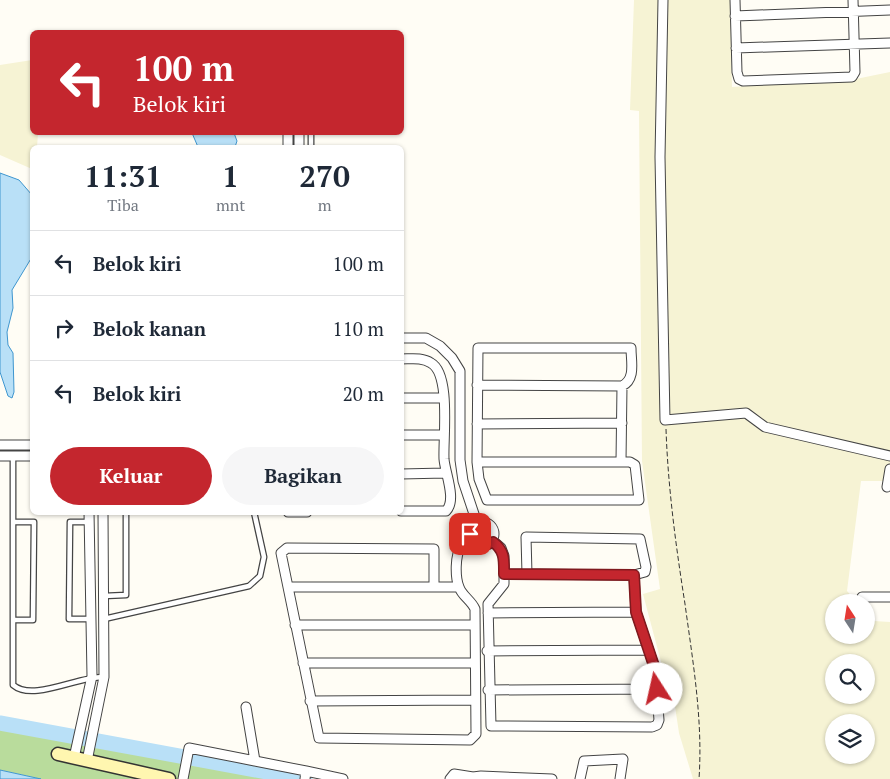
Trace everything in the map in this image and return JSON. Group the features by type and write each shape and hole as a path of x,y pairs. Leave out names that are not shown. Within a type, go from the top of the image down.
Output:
{"main road":[{"path":"58,754 170,779"}],"street":[{"path":"663,0 660,157 665,420 746,412 769,428 890,456"},
{"path":"735,0 737,76 743,81 852,77 855,72 853,0"},
{"path":"735,16 890,10"},
{"path":"736,48 890,43"},
{"path":"404,338 426,338 440,346 452,358 460,371 460,443 463,481 476,523 470,534 471,540 475,545 481,547 493,542"},
{"path":"477,385 622,386 629,383 632,375 631,348 478,348 477,385 477,462 479,479 487,500 639,500 635,465 630,462 477,462"},
{"path":"404,359 424,359 433,364 442,379 445,473 451,500 450,507 446,511 404,511"},
{"path":"621,461 622,386"},
{"path":"404,398 444,398"},
{"path":"444,415 460,415"},
{"path":"477,424 622,423"},
{"path":"404,435 443,434"},
{"path":"460,443 477,443"},
{"path":"0,445 30,445"},
{"path":"0,456 30,456"},
{"path":"887,488 890,469"},
{"path":"404,474 445,473"},
{"path":"74,758 92,676 90,515"},
{"path":"87,761 104,677 103,515"},
{"path":"476,523 483,522 494,529 493,542"},
{"path":"504,574 634,575 644,572 646,567 642,542 635,537 526,537 527,574"},
{"path":"434,587 434,549 287,548 281,553 317,735 322,740 470,740 476,734 475,609 472,602 459,587 458,554 462,547 471,540"},
{"path":"493,542 501,548 504,556 504,574 500,590 488,604 489,722 494,728 632,727 657,725 659,720 655,669 636,612 634,575"},
{"path":"288,587 459,587"},
{"path":"875,597 890,597"},
{"path":"488,613 636,612"},
{"path":"91,619 104,619"},
{"path":"296,626 475,625"},
{"path":"488,651 648,650"},
{"path":"303,663 475,663"},
{"path":"488,690 657,689"},
{"path":"310,701 475,700"},
{"path":"246,707 254,760"},
{"path":"183,779 189,748 254,760 306,775 343,779"},
{"path":"580,779 584,761 623,759 620,779"},
{"path":"450,779 454,774 473,778 552,779"}],"lane":[{"path":"13,456 13,685 20,691 31,692 92,676 104,677"},
{"path":"104,596 126,595 126,515"},
{"path":"104,619 249,586 260,576 264,557 255,515"},
{"path":"13,522 34,522 34,620 13,620"},
{"path":"90,522 70,522 69,619 91,619"}],"path":[{"path":"665,420 679,565 699,706 701,751 699,779"}],"shaded area":[{"path":"634,0 730,0 732,87 851,80 890,72 890,481 861,481 847,591 850,594 825,594 825,644 875,644 875,621 890,622 890,779 693,779 679,733 670,673 664,673 643,594 660,589 642,461 639,111 630,110"},
{"path":"30,60 30,135 38,135 37,145 30,145 30,168 0,155 0,65"}],"green space":[{"path":"0,722 277,779 41,779 0,770"}],"water":[{"path":"193,135 235,135 237,141 236,145 197,145"},
{"path":"0,173 19,180 30,193 30,260 12,290 13,308 7,332 8,345 13,353 14,392 12,398 8,396 0,372"},
{"path":"0,770 41,779 0,779"}],"waterway":[{"path":"0,723 305,779"}],"route":[{"path":"470,534 471,540 475,545 481,547 488,546 493,542 501,548 504,556 504,574 634,575 636,612 655,669 657,689"}]}
